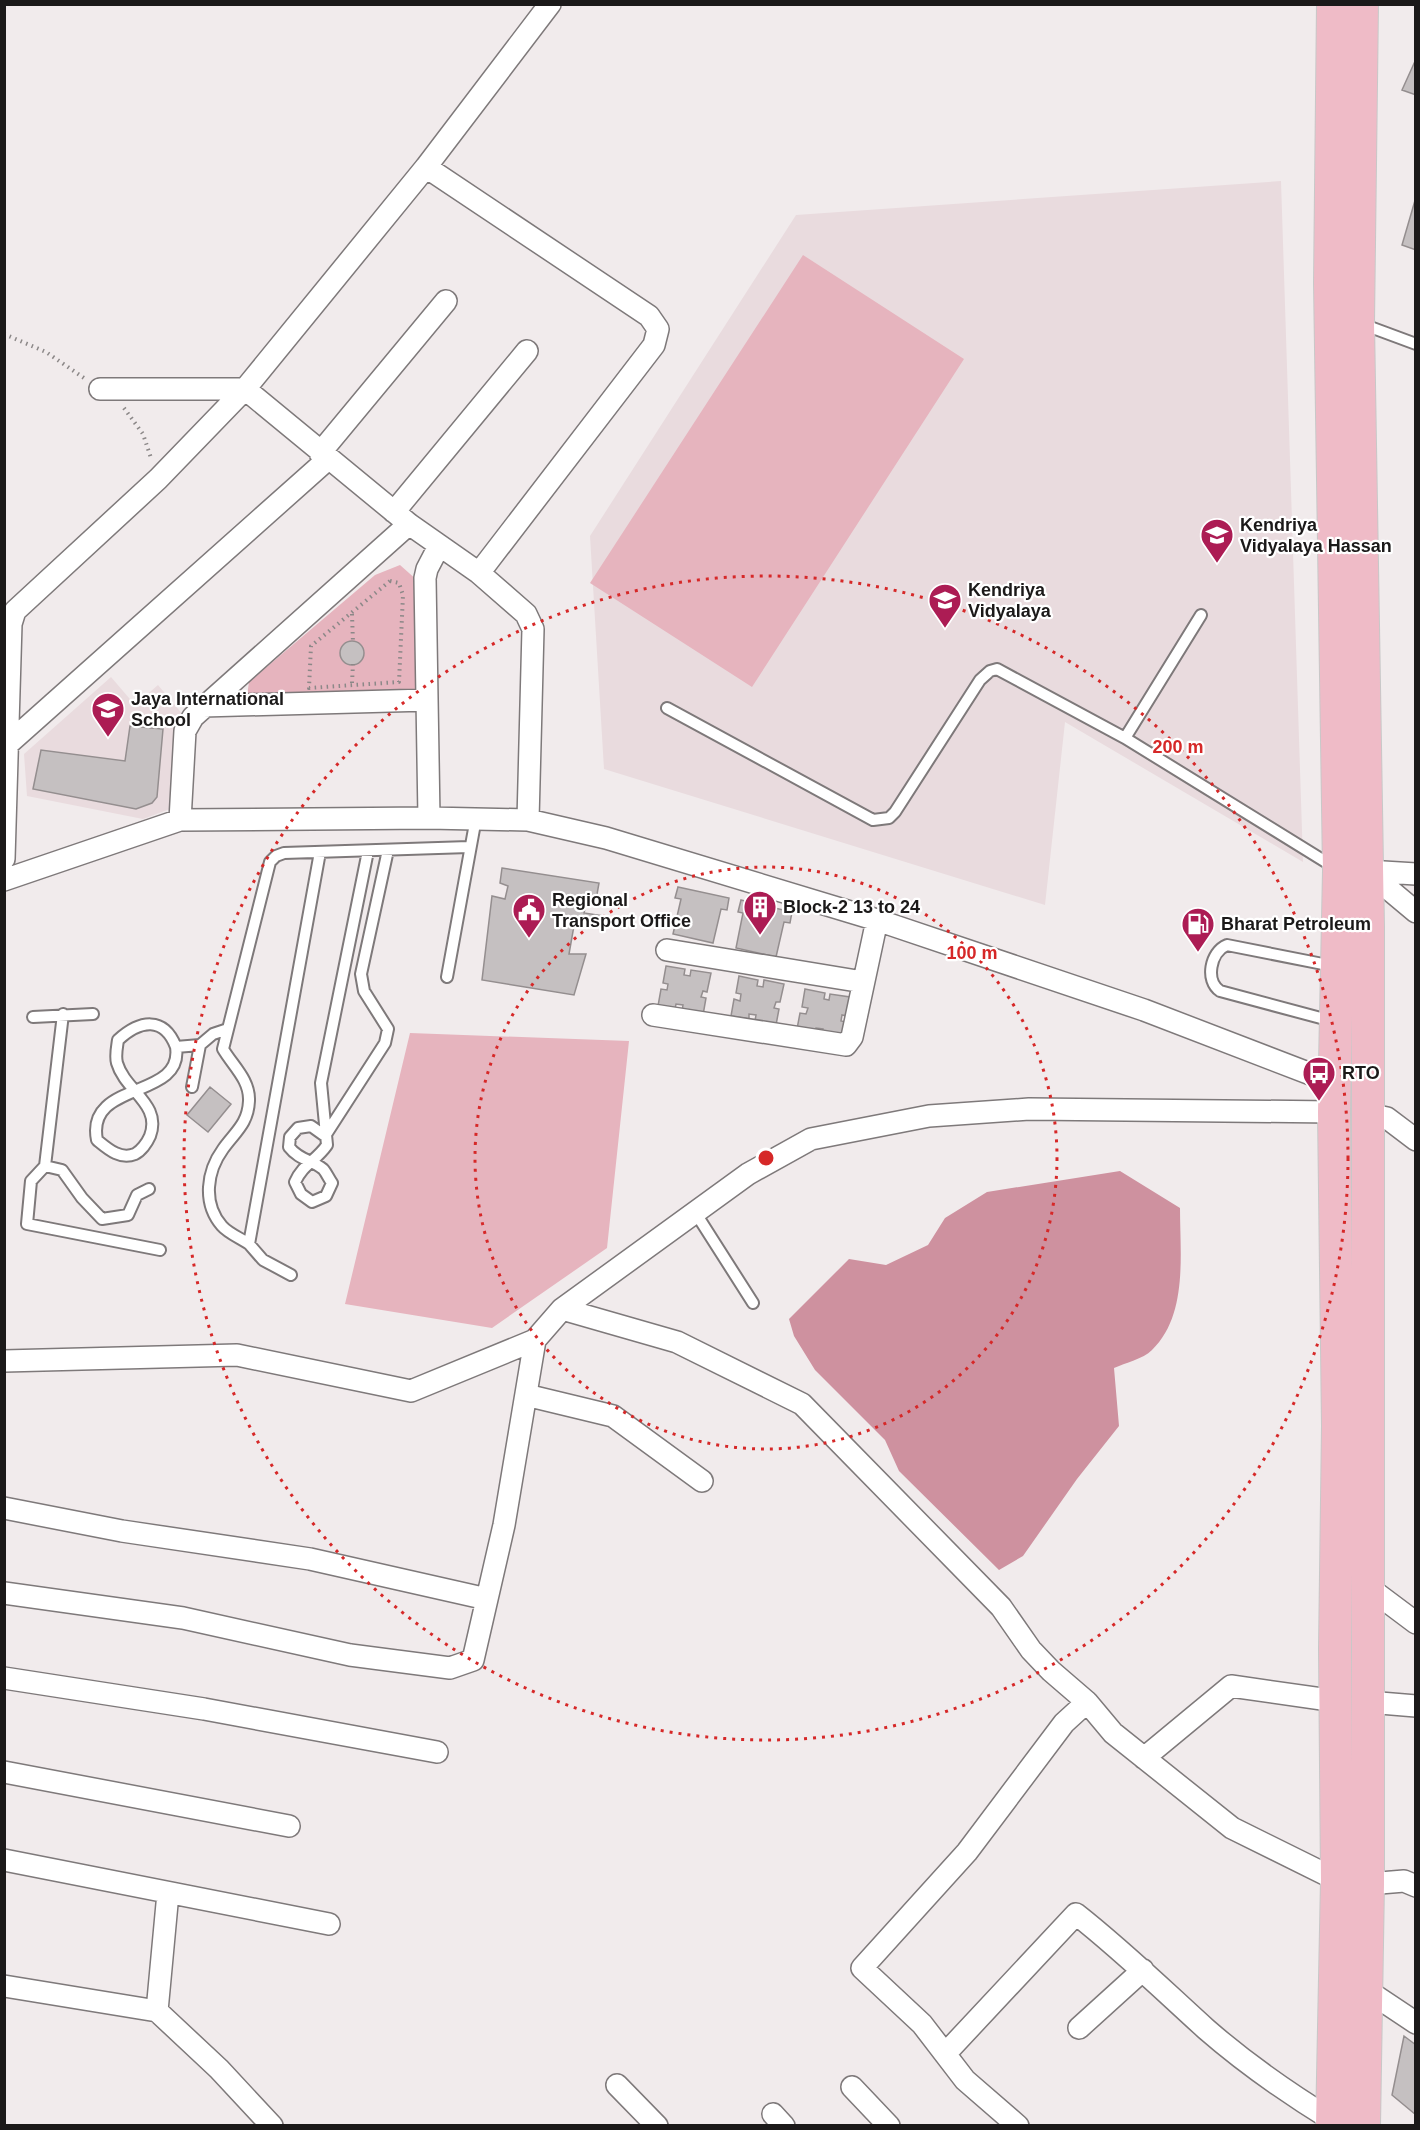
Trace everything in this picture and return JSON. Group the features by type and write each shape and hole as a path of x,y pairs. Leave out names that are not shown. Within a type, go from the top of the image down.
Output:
{"main road":[{"path":"1333,4 1344,322 1353,871 1368,1114 1368,1884 1364,2126"},
{"path":"1344,322 1362,4"},
{"path":"1332,2123 1337,1880 1338,1426 1334,1097 1335,966 1353,871"},
{"path":"1334,1097 1368,1114"},
{"path":"1336,1701 1368,1702"}],"street":[{"path":"4,859 8,744 8,617 158,479 245,389 426,166 550,4"},
{"path":"426,166 649,316 658,328 654,345 479,573"},
{"path":"8,744 324,456 446,301"},
{"path":"180,820 185,731 193,717 401,518 527,351"},
{"path":"100,389 245,389 401,518 479,573 526,614 533,629 528,820"},
{"path":"429,818 425,578 439,546"},
{"path":"203,706 427,700"},
{"path":"4,880 180,820 429,818 528,820 606,838 877,920 1144,1010 1334,1097"},
{"path":"1353,871 1416,874"},
{"path":"1353,871 1416,912"},
{"path":"653,1016 846,1045 852,1037 877,920"},
{"path":"667,950 863,982"},
{"path":"4,1361 237,1355 411,1390 535,1340 562,1309 748,1174 810,1139 929,1116 1029,1109 1334,1097"},
{"path":"1368,1114 1387,1118 1416,1140"},
{"path":"562,1309 676,1342 802,1404 1001,1607 1031,1650 1087,1702 1113,1733 1232,1828 1337,1880"},
{"path":"4,1593 183,1618 350,1655 450,1668 473,1660 504,1525 535,1340"},
{"path":"526,1395 614,1416 702,1481"},
{"path":"4,1508 122,1531 310,1559 487,1599"},
{"path":"1368,1587 1416,1623"},
{"path":"4,1678 204,1709 437,1752"},
{"path":"1144,1758 1231,1686 1336,1701"},
{"path":"1018,2126 965,2080 922,2024 862,1968 967,1852 1065,1723 1087,1702"},
{"path":"1368,1702 1416,1706"},
{"path":"4,1772 289,1826"},
{"path":"4,1860 329,1924"},
{"path":"1368,1884 1404,1881 1416,1886"},
{"path":"157,2011 168,1893"},
{"path":"945,2054 1076,1914 1143,1970 1207,2030 1284,2090 1332,2123"},
{"path":"1079,2028 1143,1970"},
{"path":"4,1986 157,2011 219,2070 272,2126"},
{"path":"1365,1989 1416,2024"},
{"path":"617,2085 657,2126"},
{"path":"852,2087 889,2126"}],"lane":[{"path":"1344,322 1416,344"},
{"path":"1125,738 1201,615"},
{"path":"668,708 873,820 881,821 895,812 980,680 990,671 1004,671 1125,738 1353,871"},
{"path":"447,977 476,818"},
{"path":"291,1275 264,1260 249,1244 222,1226 208,1202 211,1170 223,1148 244,1125 249,1101 243,1075 223,1048 270,862 276,856 284,853 469,847"},
{"path":"325,1136 385,1043 388,1029 364,991 361,974 388,850"},
{"path":"325,1136 311,1126 298,1128 290,1137 289,1147 310,1164 327,1145 321,1083 368,851"},
{"path":"249,1244 320,852"},
{"path":"1335,966 1227,945 1216,953 1211,968 1212,981 1220,991 1336,1022"},
{"path":"63,1014 45,1166 31,1181 27,1224 160,1250"},
{"path":"33,1017 93,1014"},
{"path":"176,1047 165,1029 155,1025 131,1028 118,1040 117,1064 136,1090 152,1112 153,1127 148,1142 136,1153 122,1156 97,1140 94,1126 107,1104 136,1090 162,1078 173,1067 177,1055 176,1047"},
{"path":"176,1047 200,1045 213,1034 228,1029"},
{"path":"192,1087 200,1045"},
{"path":"45,1166 63,1170 82,1197 102,1219 128,1215 137,1195 149,1189"},
{"path":"695,1212 753,1303"}],"path":[{"path":"390,581 399,583 403,595 399,682 309,688 311,646 352,614 390,581"},
{"path":"352,614 353,643"},
{"path":"352,684 353,664"}],"shaded area":[{"name":"Kendriya Vidyalaya","path":"1281,181 1303,862 1065,722 1045,905 604,769 590,536 796,215"},
{"path":"803,255 964,359 752,687 590,583"},
{"path":"400,565 418,581 416,692 247,696 249,682 375,575"},
{"name":"Jaya International School","path":"111,677 135,705 158,685 184,716 176,723 170,809 143,819 27,796 24,754"},
{"path":"410,1033 629,1041 607,1248 492,1328 345,1304"},
{"path":"1120,1171 1180,1208 1180,1284 1172,1320 1164,1336 1152,1350 1114,1368 1119,1426 1077,1479 1023,1556 999,1570 899,1471 885,1440 815,1370 794,1336 789,1319 849,1259 886,1265 928,1245 945,1218 987,1192"}],"building":[{"path":"1416,59 1416,95 1402,90"},
{"path":"1416,197 1416,250 1402,245"},
{"path":"347,641 357,641 364,648 364,658 357,665 347,665 340,658 340,648"},
{"path":"130,726 163,729 157,797 152,803 136,809 33,789 41,750 125,761"},
{"name":"Regional Transport Office","path":"502,868 599,883 596,900 587,900 584,913 603,916 602,925 575,920 569,954 586,954 574,995 482,980 492,896 505,899 508,886 500,883"},
{"path":"678,887 729,898 727,910 721,909 713,943 673,934 681,899 675,898"},
{"name":"Block-2 13 to 24","path":"741,900 792,912 790,923 784,922 776,957 736,948 743,913 738,912"},
{"path":"666,966 685,969 684,975 690,976 691,970 711,973 707,992 703,991 701,997 706,998 703,1015 682,1011 683,1005 676,1004 675,1009 658,1006 661,989 667,990 668,984 663,983"},
{"path":"739,976 758,980 757,986 763,987 764,980 784,984 780,1002 776,1002 774,1008 779,1009 776,1025 755,1021 756,1015 749,1014 749,1019 731,1016 734,999 740,1001 741,994 736,993"},
{"path":"805,989 825,993 824,999 829,1000 830,994 850,997 847,1016 842,1015 841,1021 846,1022 843,1038 822,1035 823,1029 816,1028 815,1032 797,1029 800,1013 806,1014 808,1008 802,1007"},
{"path":"210,1087 231,1104 208,1132 187,1115"},
{"path":"1404,2036 1416,2045 1416,2115 1392,2095"}],"place":[{"name":"Kendriya Vidyalaya Hassan","path":"1217,564"},
{"name":"Kendriya Vidyalaya","path":"945,629"},
{"name":"Jaya International School","path":"108,738"},
{"name":"Block-2 13 to 24","path":"760,936"},
{"name":"Regional Transport Office","path":"529,939"},
{"name":"Bharat Petroleum","path":"1198,953"},
{"name":"RTO","path":"1319,1102"}]}
